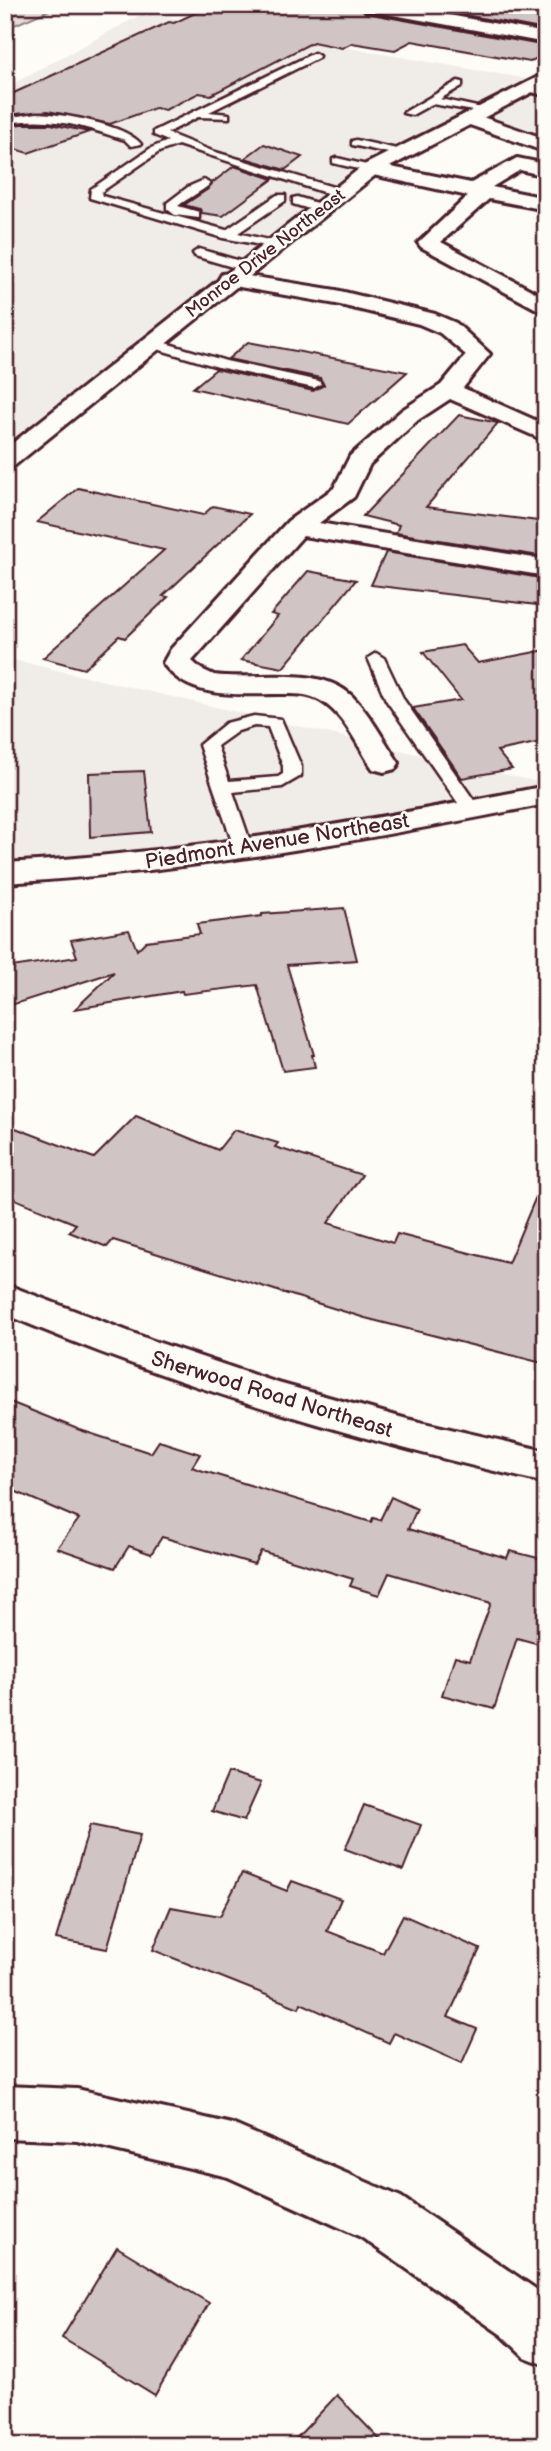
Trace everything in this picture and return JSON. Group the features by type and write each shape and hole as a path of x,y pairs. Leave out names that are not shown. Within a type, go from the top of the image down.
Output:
{"street":[{"path":"366,5 546,38"},
{"name":"Monroe Drive Northeast","path":"5,461 371,169 475,115 541,85"},
{"path":"475,115 546,146"},
{"path":"546,170 517,164 477,192 428,243 546,307"},
{"path":"371,169 546,204"},
{"path":"238,273 428,319 448,328 478,354 449,390 410,415 359,461 345,492 297,527 181,655 177,663 193,677 212,682 246,687 315,688 327,692 343,703 384,763"},
{"path":"449,390 546,434"},
{"path":"297,527 546,568"},
{"name":"Piedmont Avenue Northeast","path":"5,873 162,861 294,843 546,795"},
{"name":"Sherwood Road Northeast","path":"5,1298 150,1358 304,1407 469,1451 546,1467"},
{"path":"5,2112 77,2115 232,2151 381,2217 523,2314 546,2336"}],"lane":[{"path":"5,8 14,5"},
{"path":"314,56 158,133 339,193"},
{"path":"408,113 458,84"},
{"path":"430,100 475,115"},
{"path":"196,114 225,116"},
{"path":"5,121 30,115 111,145 135,144 155,150"},
{"path":"63,125 64,117 129,138 135,144"},
{"path":"362,139 356,143 402,153"},
{"path":"177,141 155,150 98,189 96,198 227,235 273,245"},
{"path":"337,162 371,169"},
{"path":"204,184 192,189 171,206 179,212 211,220 213,226 207,229"},
{"path":"81,185 98,189"},
{"path":"227,235 281,198"},
{"path":"297,201 319,208"},
{"path":"199,253 238,273"},
{"path":"152,343 223,364 314,384"},
{"path":"376,658 395,700 471,809"},
{"path":"222,787 282,782 292,776 292,766 275,723 251,719 228,728 208,745 222,787 244,850"}],"shaded area":[{"path":"5,5 61,5 5,29"},
{"path":"144,13 546,82 546,150 475,124 354,181 5,463 5,88"},
{"path":"5,658 546,784 546,795 192,857 5,869"}],"building":[{"path":"212,5 355,5 366,13 546,46 546,52 530,62 412,41 395,50 352,43 342,48 313,42 211,95 199,93 165,110 155,108 110,124 48,111 5,115 5,97"},
{"path":"411,5 496,5 546,14 546,30"},
{"path":"51,124 89,132 28,153 5,146 5,127"},
{"path":"264,144 302,157 285,170 245,158"},
{"path":"234,166 273,179 223,216 202,213 200,209 184,205 208,189"},
{"path":"248,342 407,372 348,424 193,388 216,369 313,391 324,385 320,378 228,359"},
{"path":"459,415 498,423 426,507 546,522 546,557 396,533 399,525 363,516"},
{"path":"78,488 203,515 213,506 250,514 163,596 168,597 125,638 119,636 84,669 43,658 164,550 37,522"},
{"path":"386,552 546,579 546,606 371,585"},
{"path":"308,571 356,580 283,668 241,660 278,616 271,614"},
{"path":"462,645 478,663 546,650 546,741 497,751 512,769 462,778 413,708 461,700 423,652"},
{"path":"144,771 151,832 90,837 89,773"},
{"path":"344,908 357,960 287,965 314,1055 315,1067 283,1071 257,985 183,994 182,991 75,1009 114,972 5,1007 5,968 77,957 71,940 129,930 137,950 146,941 200,934 197,924 262,914"},
{"path":"136,1116 218,1150 234,1130 278,1143 275,1147 362,1175 328,1223 393,1243 397,1234 508,1263 546,1173 546,1364 365,1318 113,1240 107,1247 69,1232 76,1224 5,1195 5,1124 94,1158"},
{"path":"5,1400 80,1430 151,1453 159,1441 200,1454 192,1467 371,1522 373,1518 380,1520 391,1497 417,1509 408,1529 507,1558 510,1551 546,1560 546,1646 517,1638 494,1709 442,1695 455,1656 470,1660 491,1603 389,1573 379,1595 350,1586 353,1579 261,1551 254,1564 162,1537 151,1554 129,1546 115,1568 57,1548 79,1519 5,1487"},
{"path":"228,1773 261,1783 244,1821 212,1811"},
{"path":"364,1805 421,1825 403,1870 345,1849"},
{"path":"90,1825 140,1835 107,1949 56,1939"},
{"path":"242,1873 287,1891 292,1881 341,1899 327,1931 383,1953 403,1915 480,1949 448,2017 477,2029 462,2063 394,2033 389,2043 301,2003 299,2008 153,1950 171,1907 220,1916"},
{"path":"117,2247 209,2303 155,2395 62,2338"},
{"path":"337,2395 386,2446 289,2446"}]}
